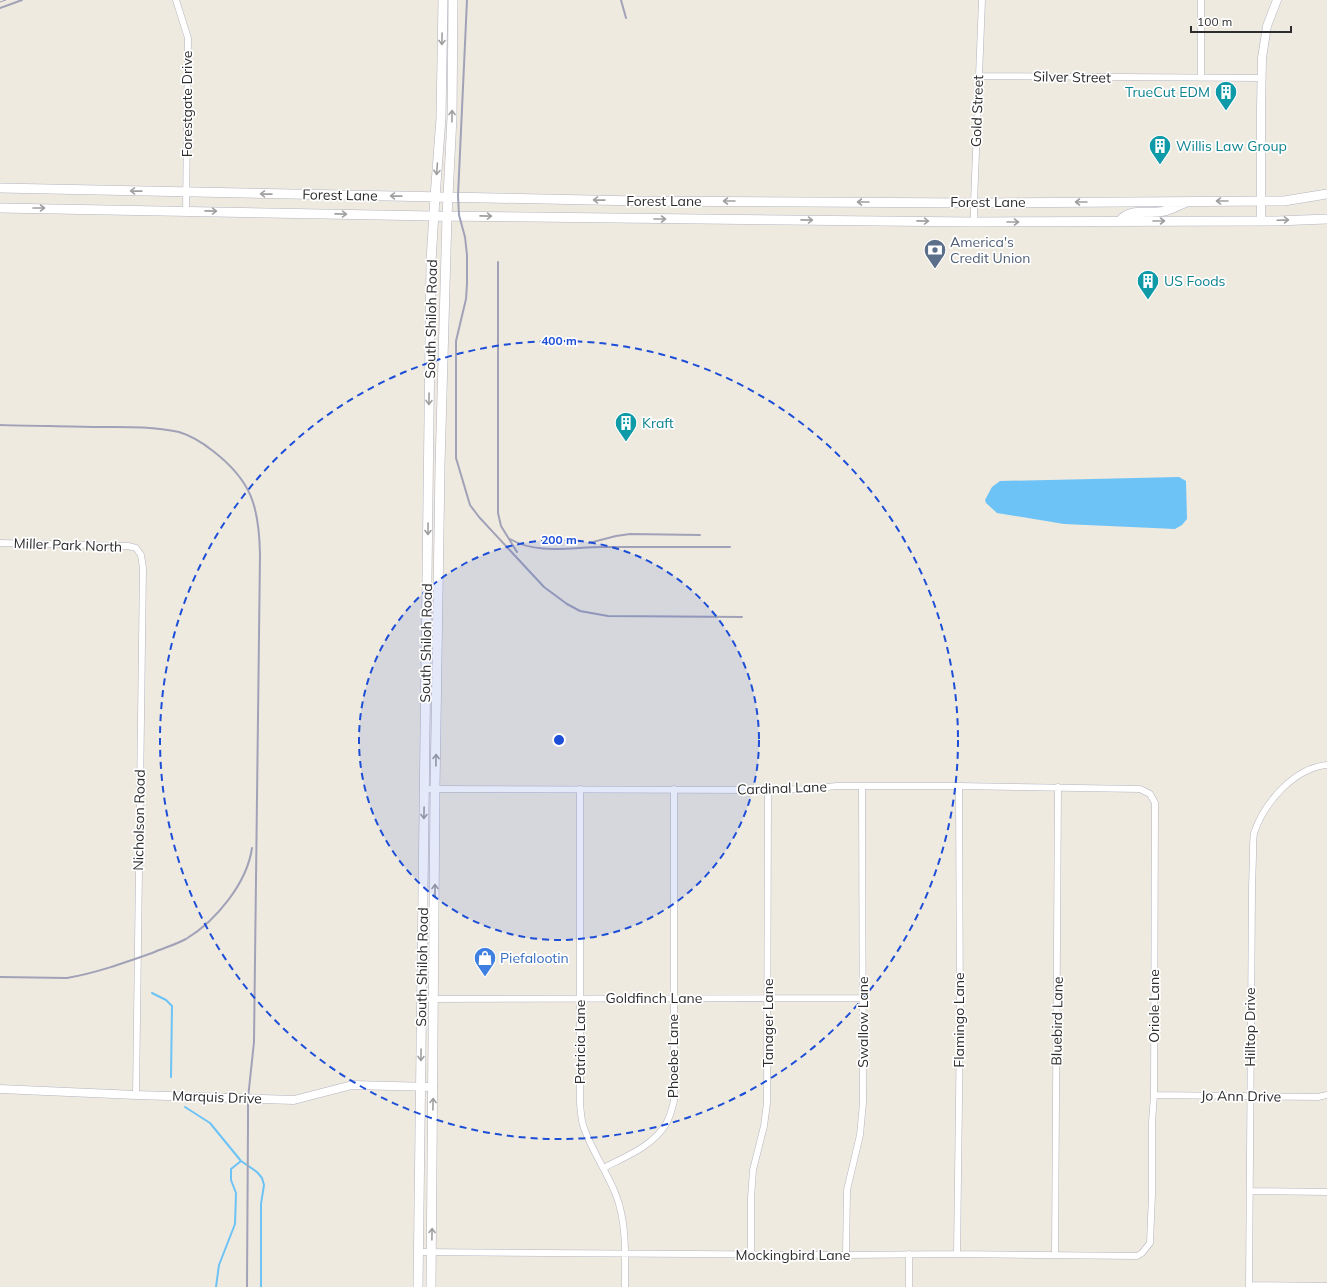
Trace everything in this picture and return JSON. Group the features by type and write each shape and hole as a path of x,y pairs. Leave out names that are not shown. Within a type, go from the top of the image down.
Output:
{"main road":[{"name":"South Shiloh Road","path":"418,1287 431,261 434,197 441,118 443,0"},
{"name":"South Shiloh Road","path":"431,1287 435,789 440,466 447,216 452,117 453,0"},
{"name":"Forest Lane","path":"0,188 186,211 433,216 974,222 1327,219"},
{"name":"Forest Lane","path":"0,208 186,192 639,201 974,203 1284,201 1327,194"},
{"path":"1120,221 1123,217 1129,214 1164,212 1188,201"}],"street":[{"name":"Forestgate Drive","path":"176,0 188,38 186,211"},
{"name":"Gold Street","path":"974,222 982,0"},
{"path":"1202,0 1202,78"},
{"path":"1261,220 1261,78 1267,26 1277,0"},
{"name":"Silver Street","path":"979,76 1261,78"},
{"name":"Miller Park North","path":"0,543 136,548"},
{"name":"Nicholson Road","path":"136,548 141,555 142,568 136,1095"},
{"name":"Hilltop Drive","path":"1249,1286 1252,892 1254,834 1261,817 1278,793 1300,774 1311,769 1327,765"},
{"name":"Cardinal Lane","path":"424,789 807,790 836,786 959,786 1140,789"},
{"name":"Swallow Lane","path":"846,1255 847,1190 860,1135 863,1103 862,786"},
{"name":"Flamingo Lane","path":"957,1254 960,1023 959,786"},
{"name":"Bluebird Lane","path":"1055,1254 1058,787"},
{"name":"Patricia Lane","path":"580,789 580,1104 583,1126 593,1150 604,1168 618,1204 625,1254 625,1287"},
{"name":"Oriole Lane","path":"1140,789 1150,794 1155,802 1154,1095 1152,1122 1151,1230"},
{"name":"Phoebe Lane","path":"604,1168 631,1154 655,1138 665,1125 674,1101 674,790"},
{"name":"Tanager Lane","path":"751,1254 751,1198 753,1170 764,1126 767,1103 768,790"},
{"name":"Goldfinch Lane","path":"421,999 863,998"},
{"name":"Marquis Drive","path":"0,1089 294,1100 352,1085 433,1087"},
{"name":"Jo Ann Drive","path":"1154,1095 1318,1097 1327,1095"},
{"path":"1250,1191 1327,1192"},
{"name":"Mockingbird Lane","path":"419,1252 846,1255 1055,1254 1137,1256 1142,1253 1150,1243 1151,1230"},
{"path":"909,1254 909,1287"},
{"path":"1249,1286 1327,1286"}],"water":[{"path":"1179,477 1186,481 1187,519 1182,525 1175,529 1064,524 997,513 986,503 985,500 992,487 1000,481"}],"waterway":[{"path":"152,993 166,1000 172,1006 171,1077"},
{"path":"185,1107 210,1123 241,1161 257,1172 262,1178 264,1185 261,1204 261,1287"},
{"path":"216,1287 219,1265 235,1224 236,1193 231,1180 231,1169 241,1161"}],"tram line":[{"path":"0,2 6,0"}],"railway":[{"path":"0,8 22,0"},
{"path":"467,0 458,196 459,215 465,237 467,255 467,284 466,299 456,341 456,458 470,505 479,517 544,587 567,604 580,611 608,616 742,617"},
{"path":"621,0 626,18"},
{"path":"498,262 498,513 501,526 517,552"},
{"path":"0,425 138,427 179,432 213,451 237,473 245,484 255,509 258,522 260,554 254,1042 248,1098 247,1287"},
{"path":"589,543 630,534 700,535"},
{"path":"510,539 520,544 543,549 602,547 730,547"},
{"path":"0,977 67,978 78,976 99,971 152,953 186,939 219,912 228,900 244,874 252,848"}],"place":[{"name":"TrueCut EDM","path":"1226,112"},
{"name":"Willis Law Group","path":"1160,166"},
{"name":"America's Credit Union","path":"935,270"},
{"name":"US Foods","path":"1148,300"},
{"name":"Kraft","path":"626,442"},
{"name":"Piefalootin","path":"485,978"}]}
